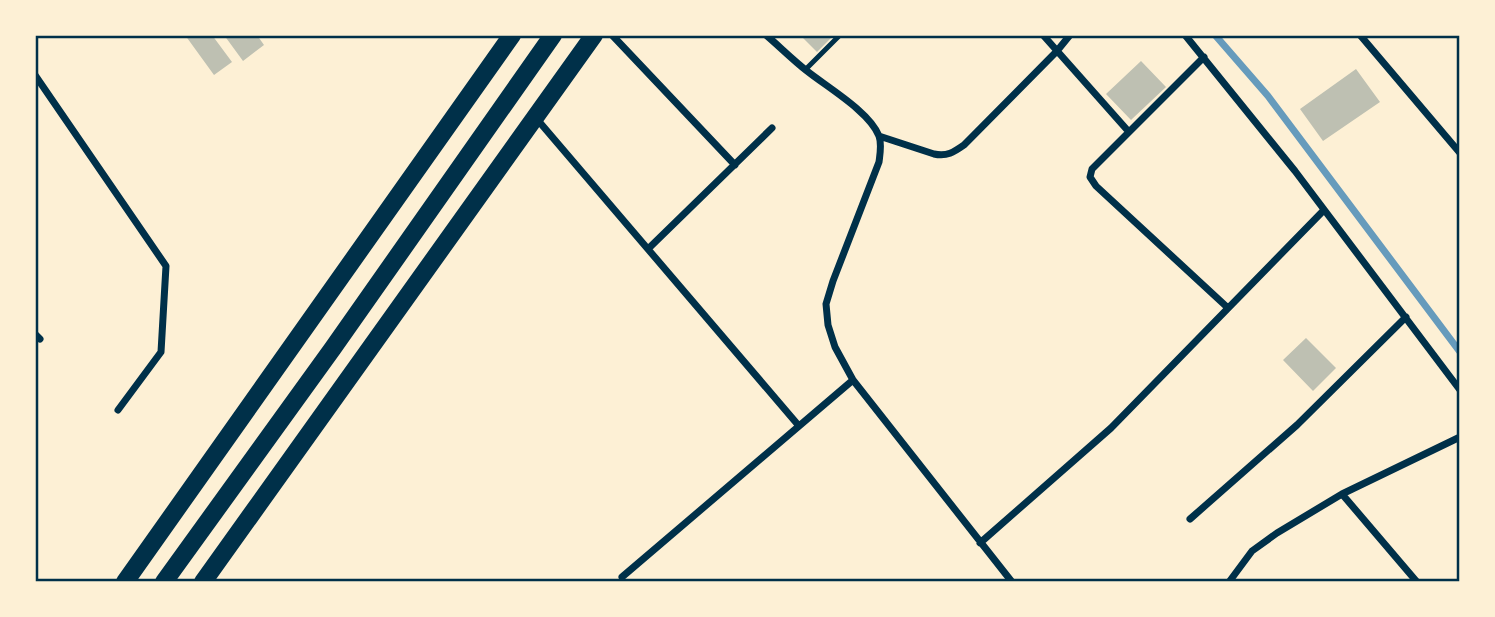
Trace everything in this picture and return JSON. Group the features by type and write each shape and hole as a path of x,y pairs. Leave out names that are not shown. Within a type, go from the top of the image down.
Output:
{"main road":[{"path":"125,582 512,35"},
{"path":"164,582 333,348 553,35"},
{"path":"211,579 594,35"}],"street":[{"path":"612,35 735,165"},
{"path":"766,35 805,70 853,106 871,123 879,136 879,162 826,304 828,325 835,347 853,380 1012,582"},
{"path":"1043,35 1129,132"},
{"path":"879,136 934,155 944,156 955,152 1070,35"},
{"path":"1185,35 1249,111 1460,390"},
{"path":"1360,35 1460,153"},
{"path":"1204,58 1092,169 1090,177 1096,186 1228,308"},
{"path":"35,75 166,266 161,352 118,410"},
{"path":"536,117 799,426"},
{"path":"648,249 772,128"},
{"path":"980,543 1111,428 1324,210"},
{"path":"1190,519 1297,425 1406,317"},
{"path":"622,577 853,380"},
{"path":"1229,582 1252,551 1277,533 1342,494 1460,437"},
{"path":"1342,494 1417,582"}],"lane":[{"path":"805,70 840,35"}],"building":[{"path":"185,35 212,35 232,62 214,75"},
{"path":"224,35 257,35 264,45 243,61"},
{"path":"800,35 834,35 817,52"},
{"path":"1141,61 1166,87 1131,120 1106,94"},
{"path":"1356,69 1380,102 1323,141 1300,109"},
{"path":"1306,338 1336,368 1313,391 1283,360"}],"waterway":[{"path":"1215,35 1268,96 1460,352"}]}
